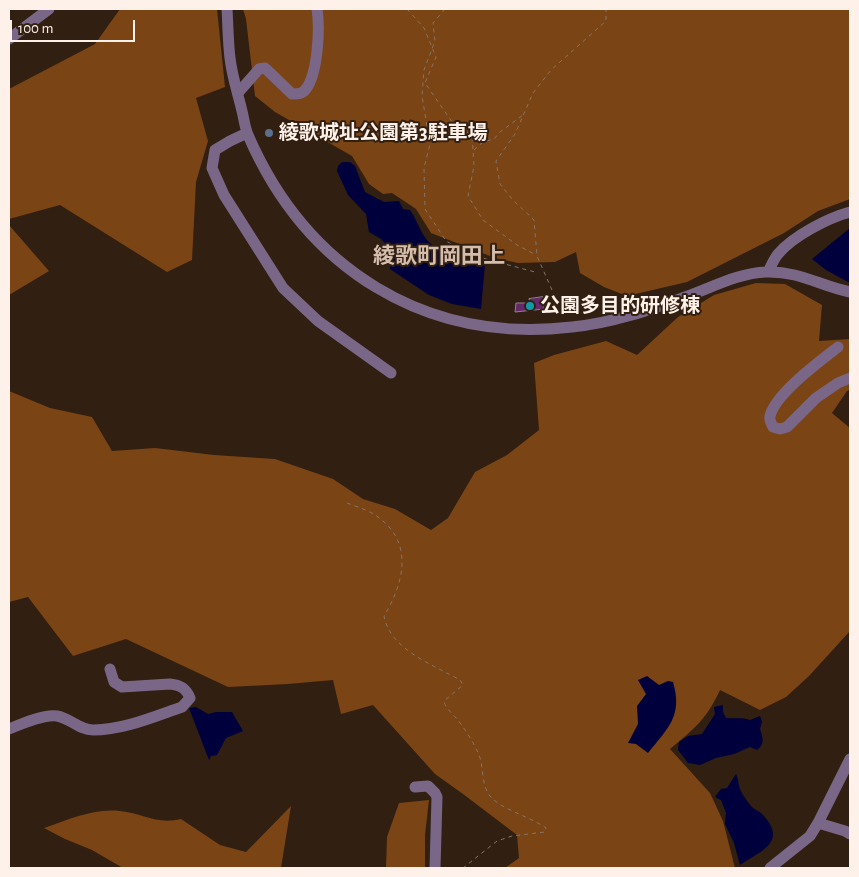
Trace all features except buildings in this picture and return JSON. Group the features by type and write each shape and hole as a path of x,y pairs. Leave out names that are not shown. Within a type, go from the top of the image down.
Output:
{"street":[{"path":"9,40 49,9"},
{"path":"227,9 230,60 247,133 267,173 288,206 308,232 333,256 364,280 421,310 458,322 502,329 543,330 600,323 630,316 751,273 789,273 850,292"},
{"path":"238,93 259,69 265,68 292,94 299,94 306,89 312,75 317,48 319,24 317,9"},
{"path":"247,133 215,150 212,168 224,195 283,288 318,321 391,373"},
{"path":"768,272 778,254 804,233 850,212"},
{"path":"838,347 805,372 783,395 770,414 773,427 780,429 787,426 816,398 838,383 850,378"},
{"path":"9,729 30,721 58,716 81,729 113,729 182,706 190,698 182,686 177,684 122,687 114,682 110,669"},
{"path":"770,868 805,841 818,823 850,759"},
{"path":"415,787 428,786 435,792 437,797 436,868"},
{"path":"818,823 850,834"}],"path":[{"path":"407,9 424,28 436,57 425,83 457,129 472,134 474,166 468,196 484,220 517,245 537,256"},
{"path":"445,9 433,23 435,40 424,70 422,96 430,144 424,168 425,209 446,242 486,259 535,272"},
{"path":"552,290 537,256 534,220 512,199 500,184 496,161 515,134 534,93 551,70 606,22 606,9"},
{"path":"473,150 483,142 494,139 500,132 524,114"},
{"path":"346,503 376,515 388,525 400,541 402,559 400,580 394,599 384,616 390,634 404,648 460,680 463,685 444,701 444,705 458,720 479,756 490,796 508,809 535,820 546,828 545,832 512,836 497,841 463,868"}],"shaded area":[{"path":"120,9 217,9 225,87 196,98 208,141 196,182 192,260 167,272 60,205 9,219 9,89 95,44"},
{"path":"243,9 850,9 850,199 818,211 784,233 687,282 627,296 604,287 580,273 576,252 555,262 518,263 495,258 431,233 416,209 392,193 383,194 369,184 352,156 275,112 255,96 246,19"},
{"path":"342,162 350,162 355,166 365,192 384,202 399,201 403,209 410,210 423,235 432,244 485,265 481,309 452,304 429,295 390,269 390,259 393,252 381,239 369,232 366,214 348,195 337,171 338,166"},
{"path":"9,225 49,271 9,295"},
{"path":"850,228 850,283 826,270 812,259"},
{"path":"756,283 785,284 822,305 819,341 850,339 850,390 847,391 832,413 850,428 850,631 809,676 786,697 760,710 720,690 705,716 670,749 710,793 723,821 735,868 505,868 519,858 517,835 435,774 373,705 341,714 333,680 228,687 126,639 73,656 28,597 9,602 9,391 50,408 92,417 112,451 155,448 214,455 275,459 333,479 363,499 395,509 431,530 448,518 475,472 507,455 539,430 534,363 554,355 606,341 637,355 678,317 714,295"},
{"path":"647,676 659,685 668,681 673,682 676,694 675,713 672,721 648,753 636,744 628,743 638,724 637,706 646,694 638,680"},
{"path":"723,705 723,712 726,718 750,720 760,716 762,722 760,729 761,745 757,750 750,747 700,765 688,763 678,750 679,742 688,736 702,734 715,714 714,707"},
{"path":"196,707 208,714 232,712 243,731 226,738 217,755 211,756 209,760 189,708"},
{"path":"736,774 743,795 752,807 763,815 773,832 769,845 740,865 734,843 725,824 726,813 721,800 715,797 721,789 727,788"},
{"path":"429,800 425,835 425,868 386,868 387,837 399,803"},
{"path":"291,806 281,868 123,868 92,850 44,828 90,813 120,811 164,821 181,819 220,845 246,852"}],"place":[{"name":"綾歌城址公園第3駐車場","path":"269,133"},
{"name":"公園多目的研修棟","path":"530,306"}],"district":[{"name":"綾歌町岡田上","path":"439,256"}]}
